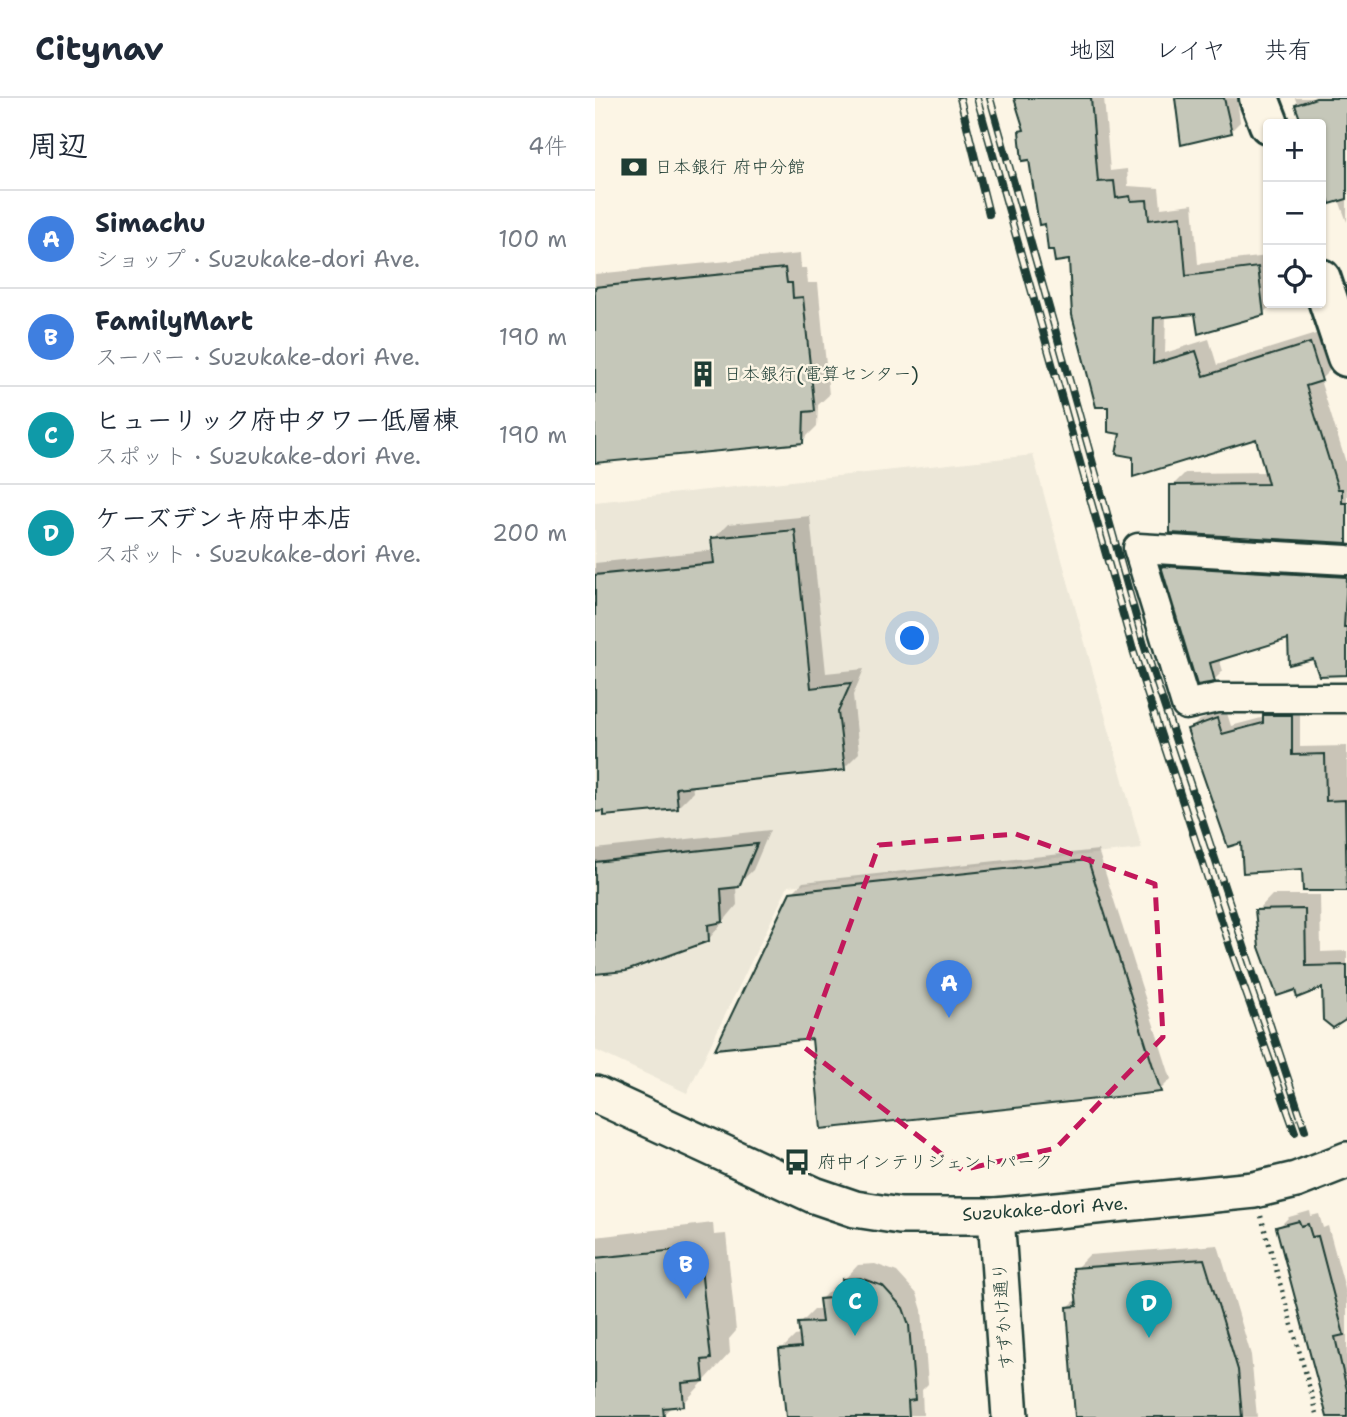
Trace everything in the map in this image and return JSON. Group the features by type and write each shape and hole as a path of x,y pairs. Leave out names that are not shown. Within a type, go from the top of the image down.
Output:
{"main road":[{"path":"1259,98 1267,119"},
{"path":"1326,294 1347,357"}],"street":[{"path":"1347,560 1138,548 1186,705 1217,698 1347,698"},
{"name":"Suzukake-dori Ave.","path":"595,1094 814,1195 855,1209 900,1216 996,1216 1254,1190 1296,1180 1347,1160"},
{"name":"すずかけ通り","path":"996,1216 1010,1417"}],"path":[{"path":"1261,1216 1318,1417"}],"highlighted area":[{"path":"1016,834 1155,884 1163,1037 1056,1148 962,1170 805,1048 879,845"}],"shaded area":[{"path":"1033,455 1142,849 788,886 687,1093 595,1050 595,502"}],"building":[{"path":"1014,98 1091,98 1098,182 1114,181 1116,198 1130,196 1131,201 1147,200 1149,220 1181,216 1186,276 1258,267 1264,315 1198,334 1195,314 1154,318 1153,364 1196,351 1204,376 1310,343 1322,381 1306,386 1338,489 1342,489 1342,503 1347,503 1347,543 1170,533 1170,485 1268,484 1256,439 1133,477 1133,457 1116,454 1120,434 1108,432 1108,407 1096,407 1072,315 1069,260 1055,262 1053,250 1048,250 1045,224 1039,225 1029,160 1022,161 1019,131 1024,130"},
{"path":"1175,98 1224,98 1232,133 1181,145"},
{"path":"1316,98 1347,98 1347,199 1330,204 1326,192 1326,119 1300,119 1295,105"},
{"name":"日本銀行(電算センター)","path":"785,268 787,283 792,283 793,298 803,297 815,411 804,412 803,443 595,463 595,287"},
{"path":"795,530 811,688 851,683 838,712 845,770 676,788 678,809 604,816 604,811 595,812 595,575 714,563 711,538"},
{"path":"1161,566 1347,577 1344,627 1347,627 1347,675 1319,676 1313,659 1289,665 1288,639 1210,663 1215,682 1197,685"},
{"path":"1263,715 1292,715 1292,755 1325,754 1326,801 1345,800 1347,891 1303,891 1302,869 1243,873 1241,843 1228,847 1187,729 1217,718 1222,734 1263,723"},
{"path":"757,844 739,887 721,889 723,922 708,925 709,941 626,971 595,974 595,862"},
{"path":"1088,860 1161,1092 821,1129 812,1039 715,1049 790,892"},
{"path":"1305,909 1306,966 1347,965 1347,1019 1333,1028 1323,1020 1322,988 1297,998 1295,990 1277,996 1259,947 1255,910"},
{"path":"1299,1221 1301,1226 1308,1224 1312,1237 1318,1236 1344,1335 1335,1337 1347,1390 1347,1417 1327,1417 1276,1227"},
{"path":"687,1249 688,1261 700,1259 711,1359 702,1360 704,1381 682,1383 684,1406 663,1408 664,1417 595,1417 595,1258"},
{"path":"1204,1259 1238,1370 1242,1417 1075,1417 1067,1307 1077,1306 1073,1268"},
{"path":"860,1278 883,1286 903,1308 909,1325 915,1400 908,1401 909,1417 786,1417 779,1349 801,1347 798,1323 822,1322 819,1299 843,1297 842,1279"}],"railway":[{"path":"960,98 989,214"},
{"path":"977,98 1133,650 1233,956 1295,1132"},
{"path":"990,98 1144,645 1305,1130"}],"place":[{"name":"日本銀行 府中分館","path":"634,167"},
{"name":"日本銀行(電算センター)","path":"703,374"},
{"name":"Simachu","path":"949,1018"},
{"name":"府中インテリジェントパーク","path":"797,1162"},
{"name":"FamilyMart","path":"686,1299"},
{"name":"ヒューリック府中タワー低層棟","path":"855,1336"},
{"name":"ケーズデンキ府中本店","path":"1149,1338"}]}
